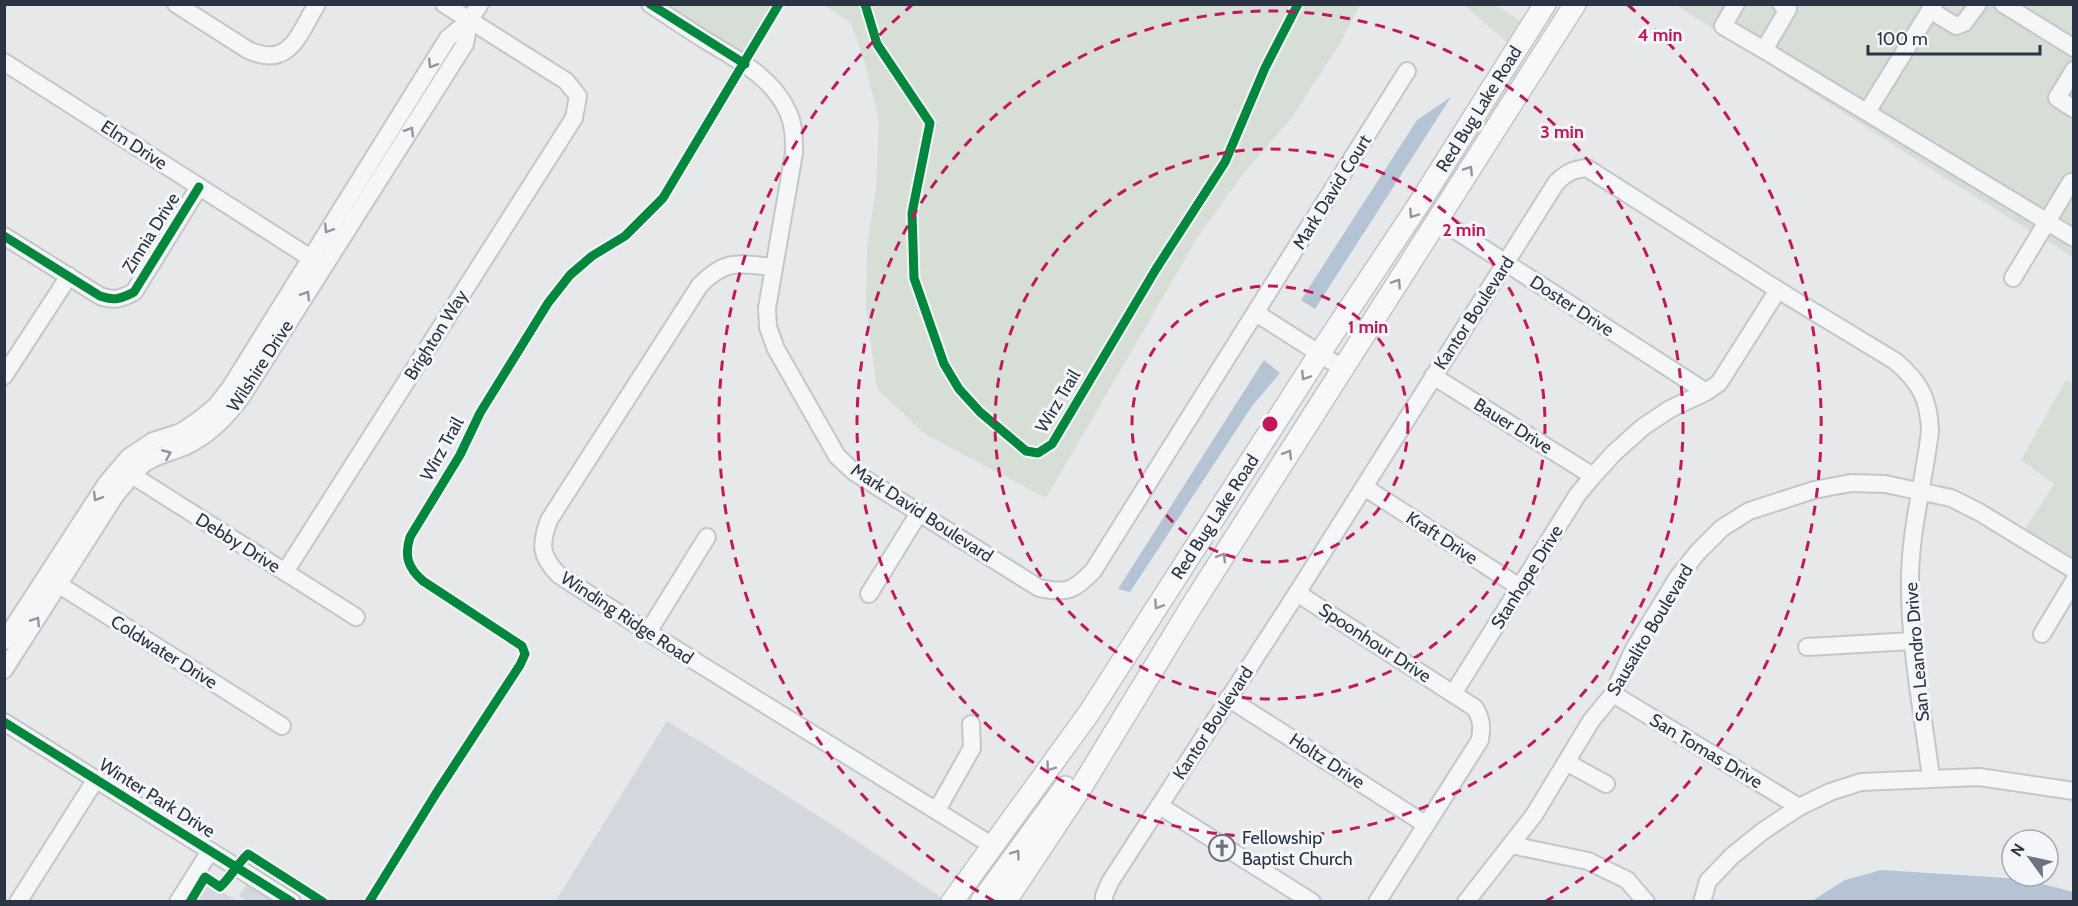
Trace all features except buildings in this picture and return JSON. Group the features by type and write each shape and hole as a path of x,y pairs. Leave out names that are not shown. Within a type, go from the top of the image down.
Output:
{"main road":[{"name":"Red Bug Lake Road","path":"952,902 1089,713 1320,353 1417,207 1545,4"},
{"name":"Red Bug Lake Road","path":"1005,902 1082,786 1191,607 1575,4"},
{"path":"1438,219 1439,189 1499,93 1500,75"},
{"path":"981,902 1191,607"}],"street":[{"path":"176,4 248,50 261,56 274,57 283,54 293,42 317,4"},
{"path":"444,4 469,21"},
{"name":"Wilshire Drive","path":"4,670 106,484 126,473 129,457 153,441 181,432 216,406 465,44 469,21 480,4"},
{"name":"Mark David Boulevard","path":"650,4 764,78 787,110 793,128 794,153 767,308 768,327 776,349 837,456 854,472 1039,588 1066,591 1078,586 1093,571 1256,313"},
{"path":"1736,4 1723,26 2073,238"},
{"path":"1764,50 1788,9 1781,4"},
{"path":"1867,112 1932,7 1956,26 1964,23 1978,4"},
{"path":"2003,4 2073,48"},
{"name":"Brighton Way","path":"285,572 574,118 578,96 566,81 469,21"},
{"name":"Elm Drive","path":"4,62 317,262"},
{"path":"2073,70 2057,98 2073,109"},
{"name":"Mark David Court","path":"1256,313 1407,71"},
{"name":"Kantor Boulevard","path":"1104,902 1110,882 1298,592 1556,183 1565,174 1576,169 1587,168 1907,371 1926,398 1930,416 1922,491"},
{"path":"2013,278 2072,182 2073,184"},
{"name":"Zinnia Drive","path":"4,236 100,296 111,300 121,299 134,292 199,187"},
{"name":"Doster Drive","path":"1438,219 1706,392"},
{"name":"Winding Ridge Road","path":"774,267 724,265 700,285 549,520 543,536 543,550 548,564 559,575 648,633 993,846"},
{"path":"4,376 69,276"},
{"name":"Stanhope Drive","path":"1454,694 1578,494 1614,453 1643,427 1670,409 1706,392 1719,383 1778,290"},
{"path":"1256,313 1342,368"},
{"name":"Bauer Drive","path":"1433,376 1593,476"},
{"name":"Debby Drive","path":"126,473 356,617"},
{"name":"Sausalito Boulevard","path":"1466,902 1534,815 1591,721 1613,694 1634,649 1678,577 1698,552 1722,528 1749,511 1814,490 1851,483 1885,484 1951,498 1979,512 2073,570"},
{"name":"Kraft Drive","path":"1364,488 1521,588"},
{"name":"San Leandro Drive","path":"1922,491 1911,549 1910,586 1913,640 1931,778"},
{"path":"868,594 919,513"},
{"path":"648,633 707,537"},
{"name":"Wilshire Drive","path":"4,641 53,581"},
{"name":"Coldwater Drive","path":"53,581 282,726"},
{"path":"2042,634 2073,581"},
{"name":"Spoonhour Drive","path":"1298,592 1454,694"},
{"path":"1807,646 1913,640"},
{"path":"1377,902 1480,740 1482,726 1475,708 1454,694"},
{"name":"San Tomas Drive","path":"1613,694 1799,807"},
{"name":"Holtz Drive","path":"1228,698 1425,824"},
{"name":"Winter Park Drive","path":"4,722 292,902"},
{"path":"937,810 972,748 971,724"},
{"path":"1566,762 1606,784"},
{"path":"1702,902 1708,880 1762,831 1799,807 1830,792 1861,782 1979,777 2073,791"},
{"path":"18,902 96,779"},
{"path":"1160,806 1312,902"},
{"path":"1511,845 1588,861 1628,880 1646,902"},
{"path":"178,902 210,851"}],"shaded area":[{"path":"663,5 784,5 749,58"},
{"path":"823,5 1360,5 1340,43 1293,116 1242,175 1199,235 1046,498 925,434 877,389 866,307 867,247 876,189 879,121 862,53 850,22"},
{"path":"1464,5 1495,5 1525,24 1511,46"},
{"path":"1676,5 2073,5 2073,257 1942,176"},
{"path":"2066,380 2074,384 2073,559 2025,529 2054,484 2021,460"},
{"path":"667,721 828,822 945,900 555,902"},
{"path":"248,881 280,901 247,901 239,896"},
{"path":"206,882 237,901 194,901"}],"water":[{"path":"1451,97 1315,309 1301,300 1417,120"},
{"path":"1264,360 1280,373 1252,406 1130,592 1118,589"},
{"path":"1881,870 2000,878 2000,888 2058,888 2073,892 2073,901 1812,901 1845,880"}],"cycle path":[{"path":"650,4 745,64"},
{"name":"Wirz Trail","path":"369,902 525,654 522,646 418,576 409,561 407,550 410,537 460,455 480,413 548,303 570,275 592,256 625,236 663,198 779,4"},
{"name":"Wirz Trail","path":"865,4 877,44 930,123 912,213 914,278 944,364 959,389 980,412 1026,451 1038,453 1052,444 1156,269 1225,162 1265,68 1298,4"},
{"path":"4,236 100,296 121,298 134,292 199,187"},
{"path":"4,722 292,902"},
{"path":"190,902 205,877 220,887 248,854 323,902"}],"place":[{"name":"Fellowship Baptist Church","path":"1222,848"}]}
